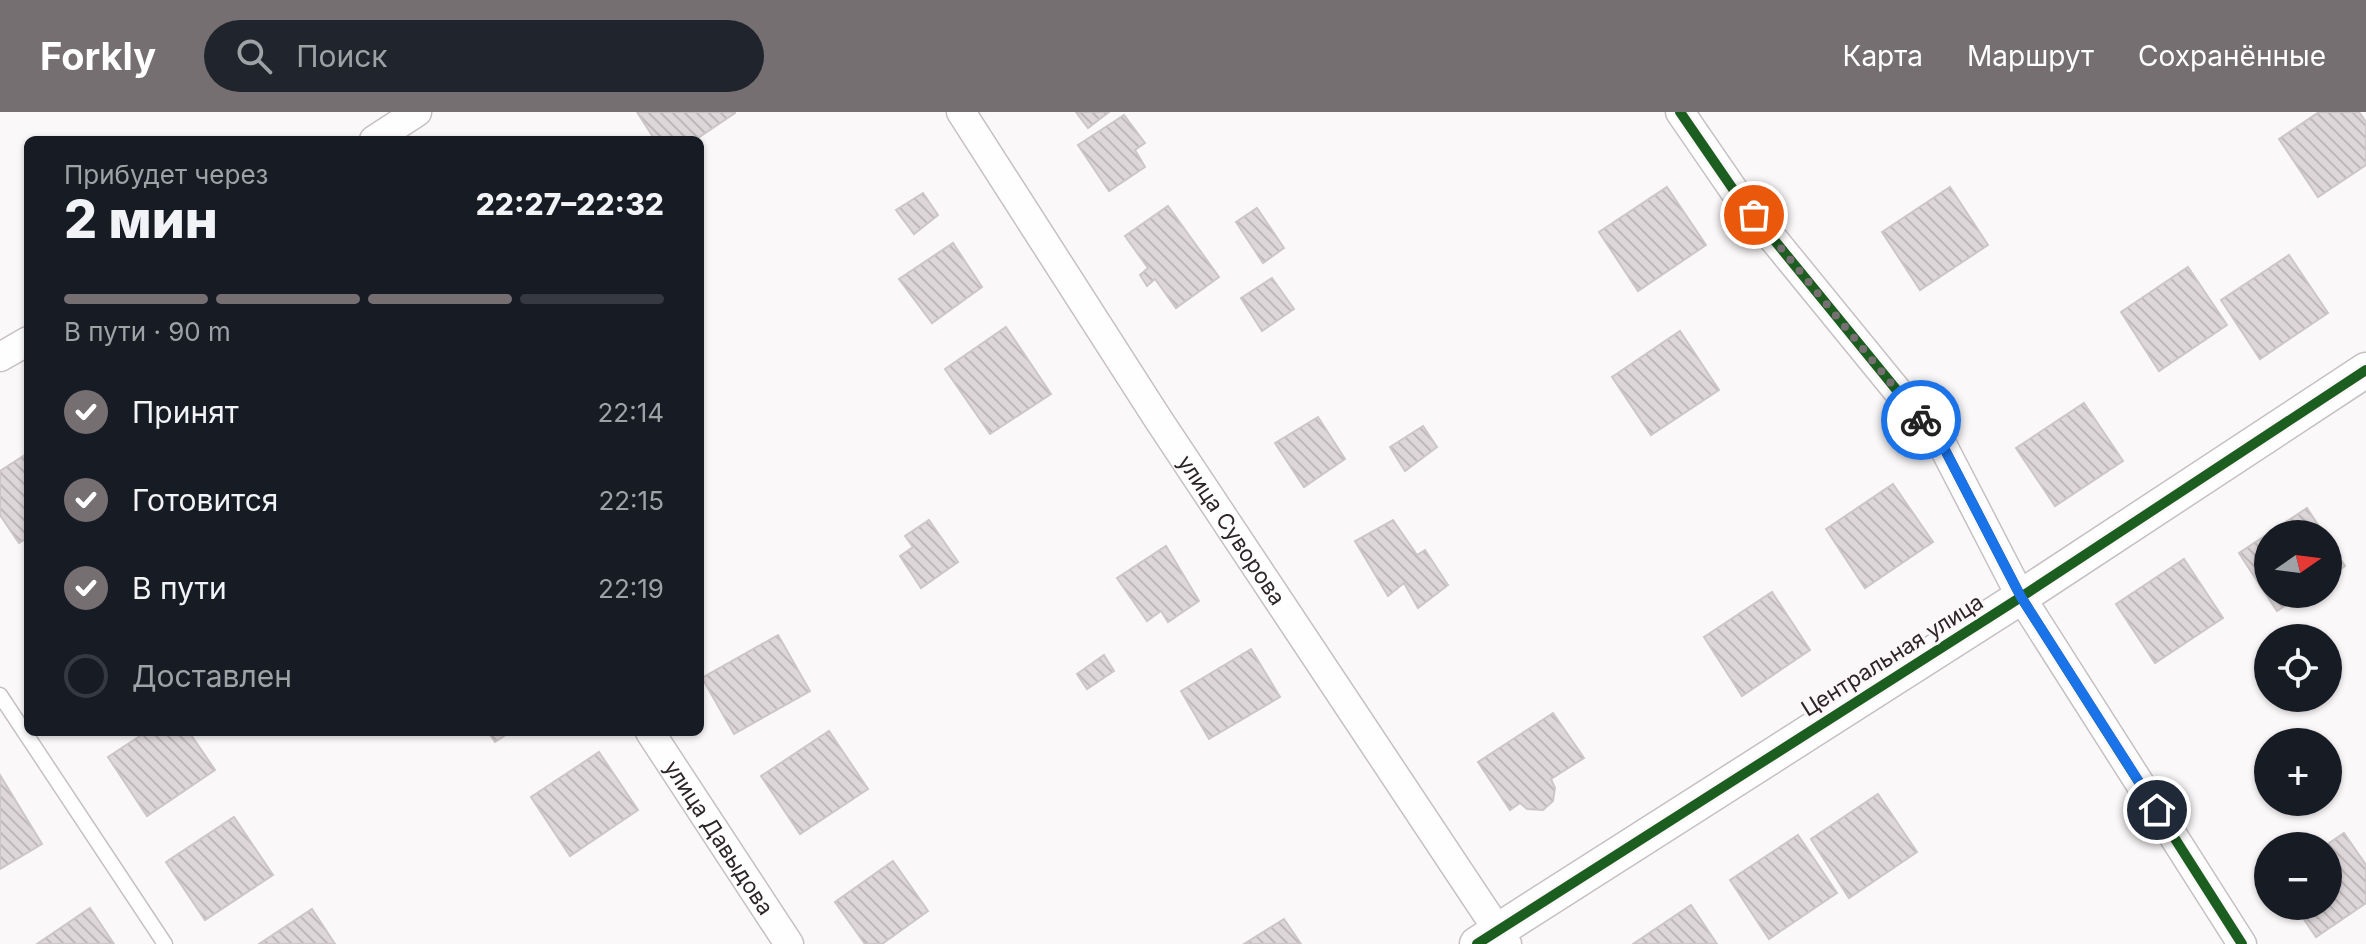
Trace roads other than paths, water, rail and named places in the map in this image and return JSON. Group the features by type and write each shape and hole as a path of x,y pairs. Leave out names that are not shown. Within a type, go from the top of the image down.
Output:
{"street":[{"path":"380,136 417,112"},
{"name":"улица Суворова","path":"961,112 1494,939"},
{"path":"1680,112 1735,192 1944,448 2021,597 2242,944"},
{"path":"0,357 24,343"},
{"name":"Центральная улица","path":"1494,939 2366,370"},
{"name":"улица Давыдова","path":"653,736 789,944"}],"lane":[{"path":"0,695 24,731"},
{"path":"27,736 165,944"}]}
